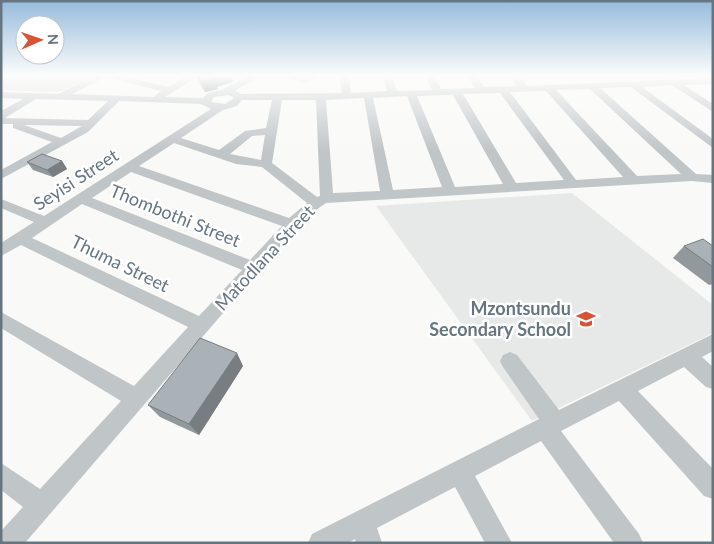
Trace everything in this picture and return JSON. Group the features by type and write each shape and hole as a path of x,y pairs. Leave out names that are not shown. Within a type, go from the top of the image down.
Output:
{"street":[{"path":"4,119 28,100"},
{"path":"1,175 93,123 115,100"},
{"path":"170,100 211,103 220,100"},
{"path":"188,100 211,103 220,100"},
{"path":"266,164 276,100"},
{"path":"321,200 322,100"},
{"path":"369,100 387,194"},
{"path":"414,100 450,191"},
{"path":"461,100 512,188"},
{"path":"511,100 573,184"},
{"path":"560,100 634,181"},
{"path":"608,100 692,177"},
{"path":"663,100 707,135 713,145"},
{"path":"700,100 713,109"},
{"name":"Seyisi Street","path":"1,252 172,139 211,103"},
{"path":"4,119 93,123"},
{"path":"4,119 62,142"},
{"path":"221,154 249,133 271,131"},
{"path":"172,139 246,162 266,164 321,200"},
{"path":"1,159 18,166"},
{"path":"130,167 292,224"},
{"name":"Matodlana Street","path":"8,543 292,224 321,200 387,194 692,177 713,179"},
{"name":"Thombothi Street","path":"82,199 254,268"},
{"path":"1,203 46,222"},
{"name":"Thuma Street","path":"21,239 202,326"},
{"path":"1,319 137,399"},
{"path":"321,543 366,532 460,472 713,342"},
{"path":"686,356 713,380"},
{"path":"510,361 550,425 630,543"},
{"path":"622,389 713,488"},
{"path":"460,472 499,543"},
{"path":"1,475 41,506"}],"shaded area":[{"name":"Mzontsundu Secondary School","path":"572,193 713,305 713,333 532,421 376,206"}],"building":[{"path":"42,154 62,161 47,170 27,162"},
{"path":"703,239 713,246 713,267 684,246"},
{"path":"200,338 237,353 189,424 148,405"}],"place":[{"name":"Mzontsundu Secondary School","path":"586,319"}]}
